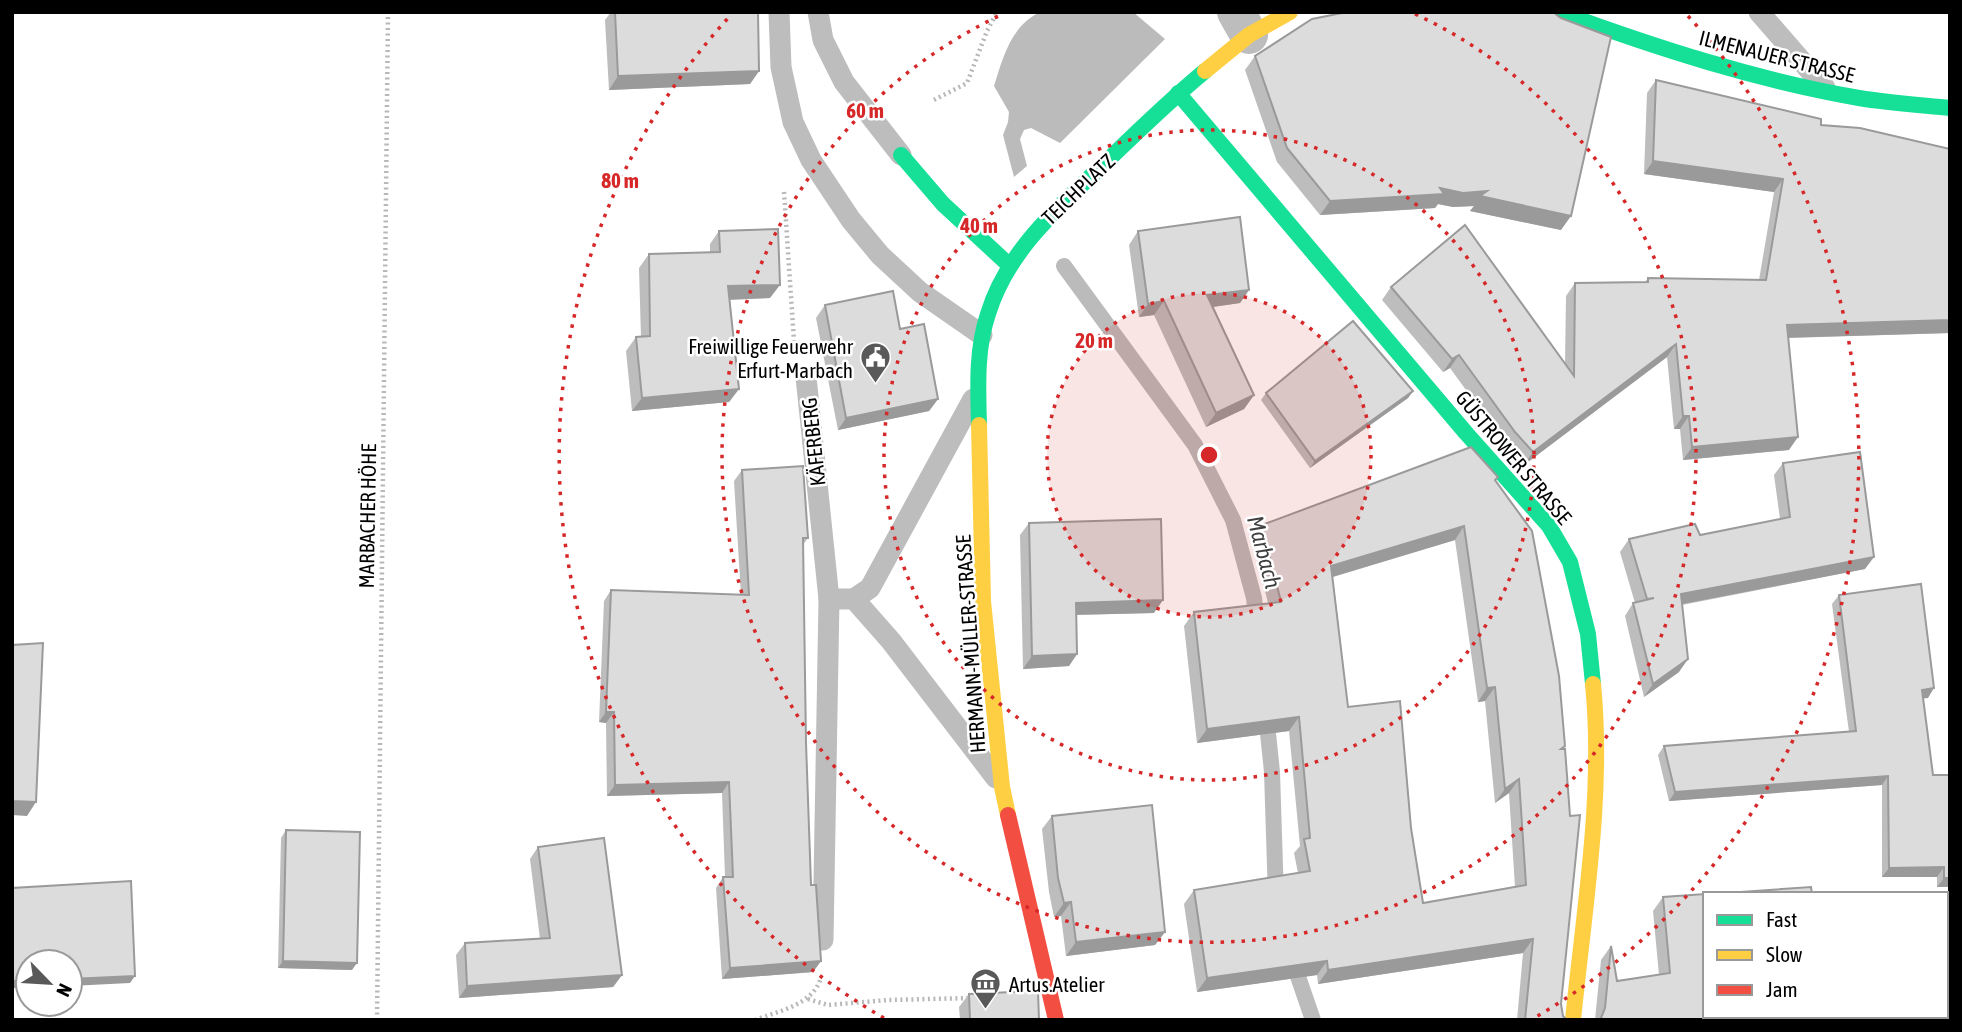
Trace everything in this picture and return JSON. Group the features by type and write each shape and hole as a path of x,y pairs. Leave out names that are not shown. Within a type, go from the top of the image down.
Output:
{"street":[{"path":"1243,24 1290,12"},
{"name":"ILMENAUER STRASSE","path":"1559,12 1633,40 1742,72 1862,98 1950,108"},
{"name":"TEICHPLATZ","path":"1009,265 1042,223 1178,93 1243,24"},
{"name":"GÜSTROWER STRASSE","path":"1178,93 1466,433 1549,526 1570,562 1588,634 1597,727 1593,817 1573,1020"},
{"path":"901,155 943,204 1009,265"},
{"name":"HERMANN-MÜLLER-STRASSE","path":"1009,265 988,312 982,335 978,391 983,601 1002,787 1056,1020"}],"lane":[{"path":"779,12 781,67 793,122 811,160 851,220 880,255 920,292 982,335"},
{"path":"818,12 823,40 844,82 901,155"},
{"path":"1759,12 1829,92"},
{"name":"KÄFERBERG","path":"806,377 829,599 823,940"},
{"path":"829,599 855,599 870,588 978,391"},
{"path":"855,599 891,641 1002,787"}],"path":[{"name":"MARBACHER HÖHE","path":"377,1020 388,12"},
{"path":"934,100 967,83 997,12"},
{"name":"KÄFERBERG","path":"793,122 783,189 796,364 806,377"},
{"path":"755,1020 808,999 819,983 824,963 823,940"},
{"path":"808,999 828,1005 951,998"}],"shaded area":[{"path":"1040,12 1133,12 1165,39 1060,143 1031,128 1024,130 1020,139 1027,166 1014,177 1003,135 1009,112 994,86 1015,34 1022,25"}],"building":[{"path":"615,12 758,12 759,71 618,76"},
{"path":"1347,12 1553,12 1561,18 1611,37 1571,216 1480,196 1487,191 1463,193 1440,188 1444,194 1330,201 1287,148 1255,56 1312,19"},
{"path":"1656,80 1821,119 1821,125 1860,128 1950,149 1950,320 1787,325 1798,437 1692,447 1689,416 1683,416 1676,344 1533,452 1515,432 1459,355 1452,359 1391,287 1465,225 1574,376 1575,283 1648,282 1648,278 1766,280 1783,179 1653,161"},
{"path":"1240,217 1249,290 1207,295 1254,395 1216,413 1164,301 1148,304 1138,231"},
{"path":"778,229 780,285 728,286 739,389 642,398 636,337 650,336 649,254 720,252 719,231"},
{"path":"893,291 900,329 924,324 938,399 846,418 825,305"},
{"path":"1353,321 1413,391 1315,461 1266,393"},
{"path":"1471,447 1498,477 1495,480 1532,531 1559,676 1565,746 1561,749 1565,749 1570,816 1580,815 1561,1004 1563,1016 1567,1020 1525,1020 1533,939 1328,970 1327,961 1207,978 1194,890 1310,871 1304,839 1310,838 1299,717 1207,729 1194,612 1281,602 1262,525","holes":["1464,526 1487,688 1495,687 1505,789 1519,779 1526,885 1423,903 1411,828 1400,701 1348,707 1331,566"]},
{"path":"1860,452 1874,557 1681,594 1688,659 1653,684 1633,603 1654,598 1647,599 1629,539 1695,524 1700,535 1790,517 1783,463"},
{"path":"803,466 808,538 803,538 811,885 816,885 821,961 730,968 723,877 733,877 729,782 615,785 614,712 606,712 611,590 749,595 742,470"},
{"path":"1161,519 1163,600 1076,603 1077,654 1032,656 1029,523"},
{"path":"1921,584 1934,688 1922,690 1933,775 1950,775 1950,878 1944,878 1944,867 1889,868 1888,776 1675,792 1664,746 1856,731 1839,595"},
{"path":"43,643 36,802 12,801 12,645"},
{"path":"1152,805 1165,932 1076,942 1071,902 1064,903 1058,878 1052,816"},
{"path":"286,830 360,832 357,963 283,961"},
{"path":"604,838 622,975 467,986 465,943 550,938 538,847"},
{"path":"131,881 135,976 84,978 84,948 14,948 12,981 12,888"},
{"path":"1811,887 1812,892 1740,892"},
{"path":"1703,894 1703,1018 1769,1020 1599,1020 1605,1008 1611,946 1617,981 1670,973 1663,897"},
{"path":"1038,991 1039,1020 970,1020 969,994"}],"waterway":[{"name":"Marbach","path":"1064,266 1195,445 1233,520 1254,598 1257,625"},
{"name":"Marbach","path":"1266,714 1272,772 1276,898"},
{"name":"Marbach","path":"1292,959 1313,1020"}],"traffic: fast":[{"path":"1559,12 1670,50 1782,82 1859,98 1950,108"},
{"path":"979,425 981,341 988,314 1008,269 1054,212 1205,71"},
{"path":"1178,93 1466,433 1549,526 1570,562 1588,634 1593,684"},
{"path":"901,155 943,204 1009,265"}],"traffic: slow":[{"path":"1205,71 1249,35 1290,12"},
{"path":"979,425 983,601 1002,787 1008,815"},
{"path":"1573,1020 1594,810 1596,726 1593,684"}],"traffic: jam":[{"path":"1008,815 1056,1020"}],"place":[{"name":"Freiwillige Feuerwehr Erfurt-Marbach","path":"876,385"},
{"name":"Artus.Atelier","path":"986,1011"}]}
